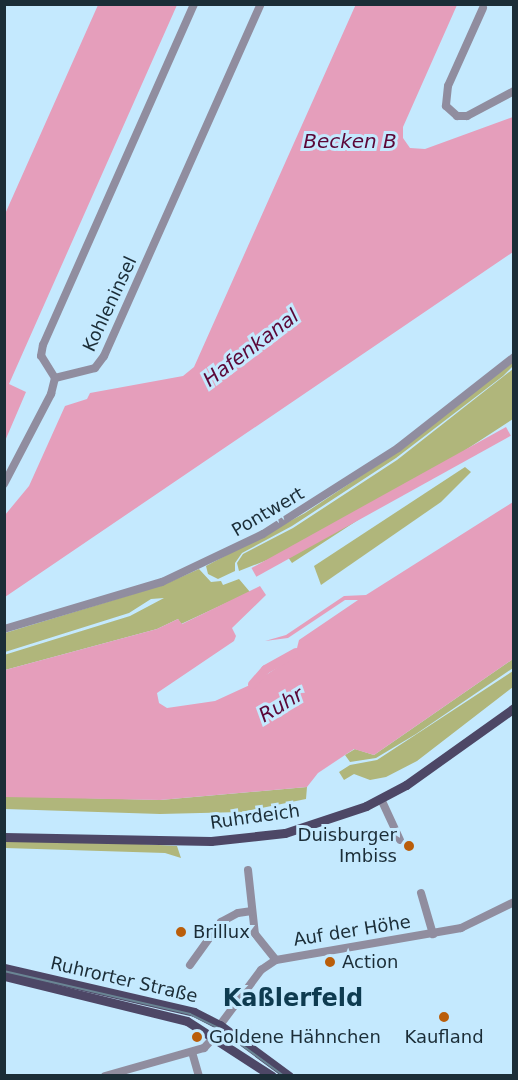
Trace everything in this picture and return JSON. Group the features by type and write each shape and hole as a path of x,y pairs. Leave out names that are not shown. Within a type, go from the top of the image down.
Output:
{"main road":[{"name":"Ruhrdeich","path":"4,837 69,835 175,841 249,838 312,826 381,799 513,708"},
{"name":"Ruhrorter Straße","path":"4,968 181,1008 220,1025 289,1076"},
{"name":"Ruhrorter Straße","path":"4,976 180,1018 215,1036 265,1074"},
{"path":"215,1036 220,1025"}],"street":[{"path":"4,484 51,394 55,378 41,356 43,345 194,4"},
{"name":"Kohleninsel","path":"55,378 95,368 104,356 261,4"},
{"path":"483,8 448,86 446,106 457,116 467,116 513,91"},
{"name":"Pontwert","path":"4,629 162,582 263,534 398,448 513,357"},
{"path":"381,799 400,840"},
{"name":"Auf der Höhe","path":"248,870 257,938 276,960"},
{"name":"Auf der Höhe","path":"421,894 433,934"},
{"name":"Auf der Höhe","path":"220,1025 261,970 276,960 461,928 513,903"},
{"path":"190,965 223,921 252,911"},
{"path":"105,1076 204,1048 215,1036"},
{"path":"192,1052 200,1076"}],"green space":[{"path":"513,360 513,366 503,376 396,458 292,526 242,553 235,563 235,571 218,579 208,574 206,566 305,513 400,450"},
{"path":"513,369 513,419 292,563 285,553 239,571 237,563 243,554 293,528 397,460"},
{"path":"465,467 471,472 441,502 321,585 314,566"},
{"path":"199,569 211,582 221,581 223,585 239,579 250,592 181,624 178,619 157,629 5,670 4,655 130,616 164,598 151,599 129,613 5,652 5,633 163,585"},
{"path":"513,659 513,668 416,734 376,758 350,762 345,755 355,749 374,755"},
{"path":"513,671 513,687 417,761 386,777 370,780 354,774 344,780 339,772 350,765 377,760"},
{"path":"307,787 306,799 241,812 160,814 5,809 5,797 9,796 160,800"},
{"path":"68,840 177,846 181,858 165,853 5,848 5,841"}],"water":[{"path":"356,4 457,5 403,127 403,138 410,148 425,149 513,117 513,252 5,597 5,515 29,486 65,406 87,399 90,393 183,376 194,367"},
{"path":"98,5 177,5 9,384 26,392 5,441 5,214"},
{"path":"506,427 511,436 256,577 251,568"},
{"name":"Ruhr","path":"513,502 513,659 374,755 354,749 318,773 307,787 160,800 5,797 5,670 157,629 178,619 182,624 260,586 266,595 232,628 236,636 234,641 157,693 159,703 167,708 215,701 252,684 295,656 299,640 358,600 345,600 288,638 265,641 286,635 344,596 366,595"}],"waterway":[{"path":"252,684 265,669 296,652"}],"tram line":[{"path":"4,971 190,1014 219,1028 284,1076"}],"place":[{"name":"Duisburger Imbiss","path":"409,846"},
{"name":"Brillux","path":"181,932"},
{"name":"Action","path":"330,962"},
{"name":"Kaufland","path":"444,1017"},
{"name":"Goldene Hähnchen","path":"197,1037"}],"district":[{"name":"Kaßlerfeld","path":"293,999"}],"water label":[{"name":"Becken B","path":"350,141"},
{"name":"Hafenkanal","path":"251,348"}]}
